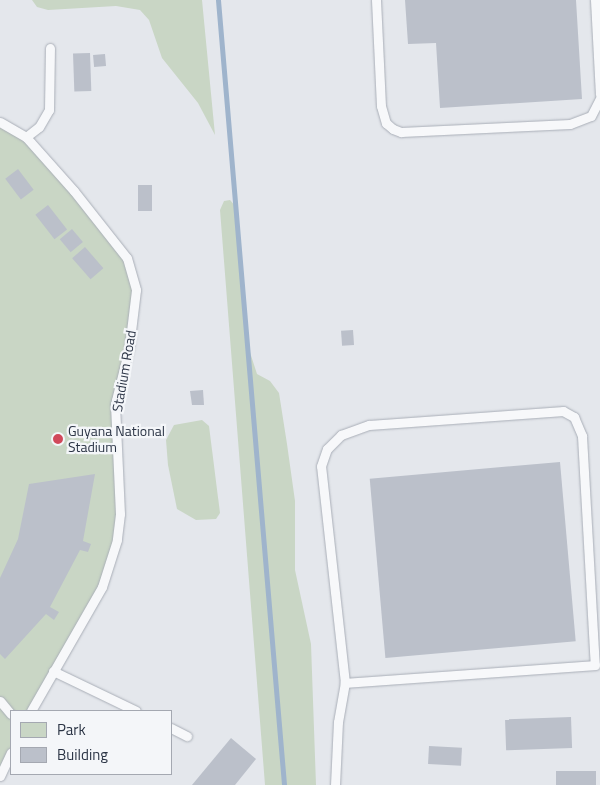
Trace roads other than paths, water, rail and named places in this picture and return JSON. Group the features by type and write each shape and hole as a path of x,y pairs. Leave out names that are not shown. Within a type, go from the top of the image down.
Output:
{"lane":[{"path":"376,0 380,106 386,123 393,129 401,132 570,124 591,116 600,98"},
{"path":"595,0 600,94"},
{"path":"26,137 39,127 49,110 50,48"},
{"name":"Stadium Road","path":"0,122 26,137 74,191 127,258 136,290 129,348 115,404 120,514 117,540 102,587 32,710"},
{"path":"335,785 338,722 345,683 321,466 327,449 341,435 369,425 563,411 574,417 582,436 595,665 345,683"},
{"path":"53,671 134,710"},
{"path":"0,702 10,713"},
{"path":"172,728 187,736"},
{"path":"0,776 10,754"}],"waterway":[{"path":"218,0 284,785"}],"place":[{"name":"Guyana National Stadium","path":"58,439"}]}
